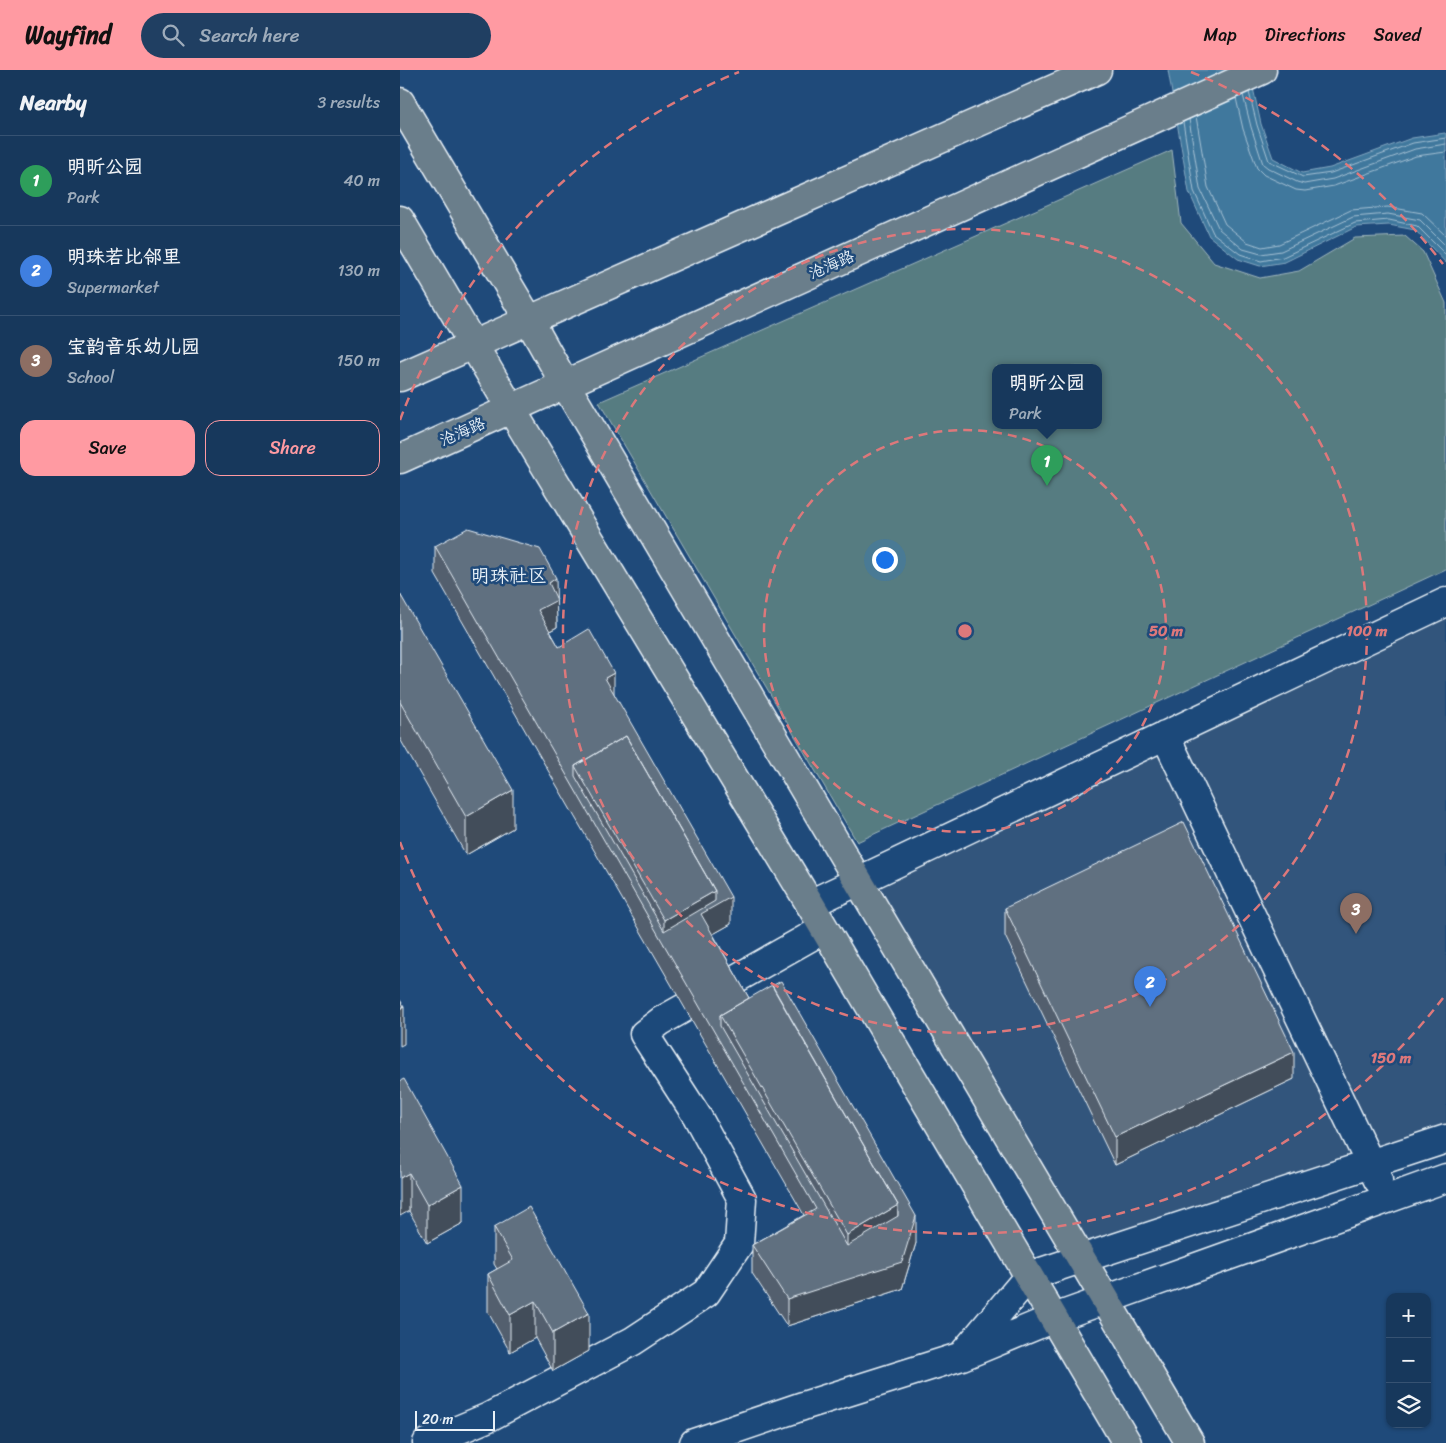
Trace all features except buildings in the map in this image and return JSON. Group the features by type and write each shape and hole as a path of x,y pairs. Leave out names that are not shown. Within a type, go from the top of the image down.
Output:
{"main road":[{"path":"400,376 1097,70"},
{"name":"沧海路","path":"400,459 1259,71"},
{"path":"400,102 530,320 565,384 857,882 1190,1443"},
{"path":"400,220 510,409 810,904 1127,1443"}],"street":[{"path":"810,904 1446,602"},
{"path":"1166,735 1388,1199"},
{"path":"427,1443 489,1417 633,1341 706,1294 739,1244 742,1199 697,1116 644,1034 661,1021 824,929"},
{"path":"962,1356 1029,1276 1446,1139"},
{"path":"694,1443 803,1406 962,1356 1054,1318 1446,1178"}],"shaded area":[{"path":"1446,612 1446,1132 1372,1157 1174,736"},
{"path":"1159,747 1358,1158 1087,1244 867,883"}],"green space":[{"path":"1172,150 1181,223 1214,263 1260,278 1299,271 1355,238 1405,236 1423,252 1446,303 1446,569 857,842 599,402"}],"water":[{"path":"1168,70 1249,70 1261,124 1273,158 1302,173 1330,168 1412,138 1445,133 1446,263 1415,230 1389,225 1356,227 1285,262 1260,266 1238,259 1209,236 1189,192"}],"place":[{"name":"明昕公园","path":"1047,486"},
{"name":"宝韵音乐幼儿园","path":"1356,934"},
{"name":"明珠若比邻里","path":"1150,1007"}],"district":[{"name":"明珠社区","path":"509,575"}]}
